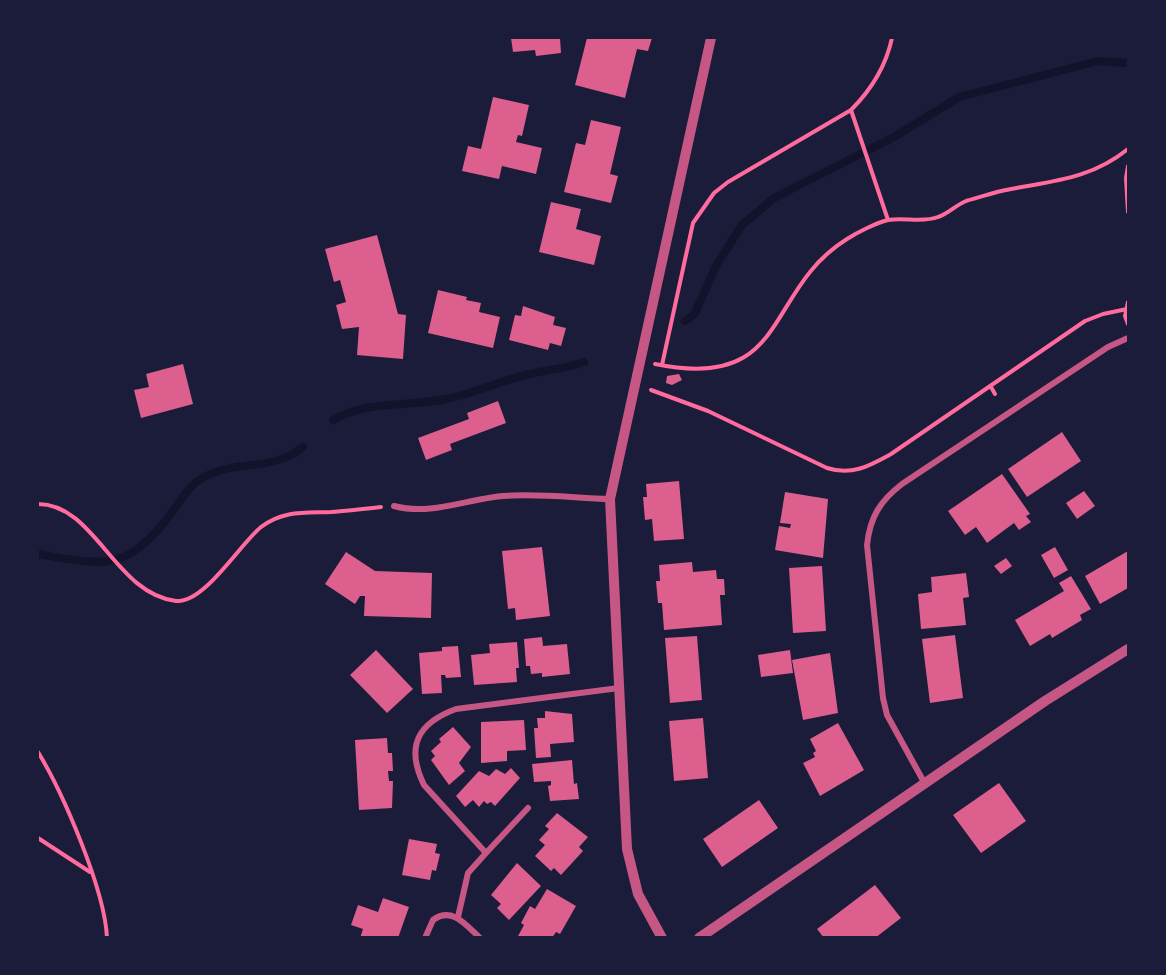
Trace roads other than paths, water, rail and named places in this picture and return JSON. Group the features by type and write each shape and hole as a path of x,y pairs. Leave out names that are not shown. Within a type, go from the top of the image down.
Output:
{"street":[{"path":"662,938 638,894 627,849 610,499 711,38"},
{"path":"925,785 887,715 883,698 867,544 869,528 875,511 902,484 1108,346 1128,338"},
{"path":"394,506 408,509 448,508 504,496 610,499"},
{"path":"699,938 1045,701 1128,649"},
{"path":"486,853 424,785 420,775 417,743 424,725 456,709 618,688"},
{"path":"458,917 468,873 528,808"},
{"path":"425,938 429,926 438,916 458,917 480,938"}],"waterway":[{"path":"685,321 694,315 717,264 742,225 774,198 894,137 959,97 1098,61 1128,63"},
{"path":"333,420 360,409 446,399 537,372 584,362"},
{"path":"38,554 99,562 129,555 157,531 199,480 229,468 280,460 303,447"}]}
